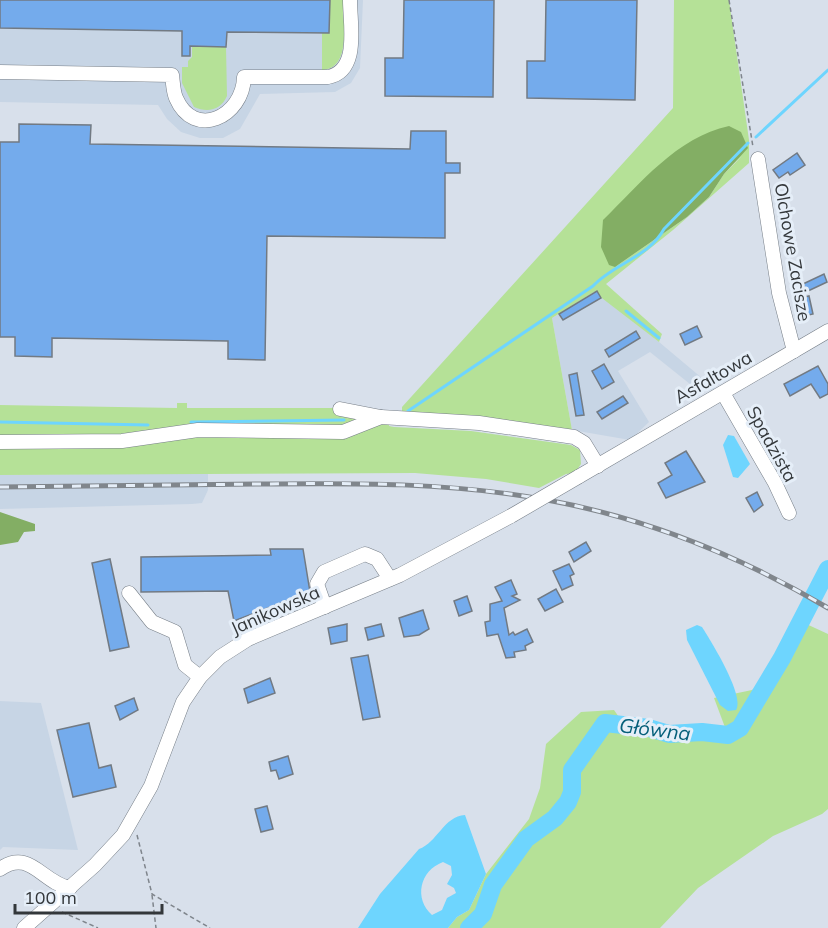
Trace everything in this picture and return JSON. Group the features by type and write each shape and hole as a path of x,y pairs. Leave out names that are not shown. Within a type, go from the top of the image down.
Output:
{"street":[{"path":"0,72 172,75 176,98 185,111 198,119 216,120 232,110 243,87 244,77 340,75 347,66 350,56 350,0"},
{"name":"Olchowe Zacisze","path":"758,159 779,293 794,351"},
{"name":"Asfaltowa","path":"616,455 828,331"},
{"name":"Spadzista","path":"723,393 775,483 789,513"},
{"path":"339,409 381,417 479,423 574,437 584,443 598,466"},
{"path":"0,442 122,441 198,430 343,432 381,417"},
{"name":"Janikowska","path":"24,928 110,849 132,820 154,779 183,702 200,677 220,657 248,639 390,579 511,516 616,455"},
{"path":"325,607 317,584 324,572 365,554 377,559 390,579"},
{"path":"129,593 152,622 175,632 185,665 200,677"},
{"path":"0,869 12,862 28,863 58,886 70,888"},
{"path":"48,879 54,902"}],"path":[{"path":"729,0 752,144 758,159"},
{"path":"132,820 143,851 156,928"},
{"path":"152,894 161,902 183,910 210,928"},
{"path":"54,902 62,912 98,928"}],"shaded area":[{"path":"0,0 363,0 360,68 351,83 335,92 260,94 240,129 223,138 200,138 181,132 167,119 158,105 0,102"},
{"path":"595,292 715,389 700,392 650,352 618,371 649,422 630,440 572,430 552,318"},
{"path":"208,473 208,490 202,503 0,509 0,475"},
{"path":"0,701 41,703 78,850 3,847 0,850"}],"green space":[{"path":"330,0 343,0 344,43 338,62 332,68 322,70 322,33 328,33"},
{"path":"674,0 729,0 749,140 749,163 673,230 606,284 662,334 659,342 594,292 552,318 572,430 479,416 402,414 402,407 673,108","holes":["742,156 724,174 709,197 687,217 615,267"]},
{"path":"192,44 226,47 227,96 214,109 204,110 194,107 182,83 182,67 188,67 188,61 192,57"},
{"path":"729,126 741,132 748,148 724,174 709,197 687,217 615,267 609,265 601,247 603,220 645,177 676,151 693,140"},
{"path":"338,402 336,413 376,425 389,423 389,426 394,427 471,431 571,445 580,450 581,464 575,473 566,474 539,488 486,479 415,473 0,475 0,405 177,408 177,403 187,403 187,408 335,408"},
{"path":"0,512 35,524 35,531 24,532 18,542 0,545"},
{"path":"802,622 828,634 828,809 822,814 773,836 698,888 660,928 448,928 457,917 469,910 486,874 529,819 540,788 546,744 581,712 614,710 621,720 670,731 726,730 714,698 752,690 774,676"}],"water":[{"path":"728,435 734,436 750,464 738,478 733,477 723,445"},
{"path":"697,625 702,627 732,681 736,693 736,710 728,711 720,705 687,640 686,630"},
{"path":"465,815 486,874 469,910 457,917 448,928 358,928 380,894 419,849 431,841 451,820","holes":["443,862 451,866 452,875 447,884 454,888 456,893 447,898 442,910 432,915 426,908 421,894 424,879 435,866"]}],"building":[{"path":"0,0 330,0 329,33 227,32 226,47 190,46 190,56 182,56 182,31 0,28"},
{"path":"404,0 494,0 493,97 385,96 385,58 403,58"},
{"path":"546,0 637,0 635,100 527,98 527,61 545,61"},
{"path":"19,124 91,125 90,144 410,149 411,131 446,131 446,163 460,163 460,173 445,173 445,238 267,236 265,360 228,359 228,341 52,338 52,357 15,356 15,337 0,337 0,142 19,142"},
{"path":"797,153 805,165 790,175 788,172 779,178 773,170"},
{"path":"824,274 827,282 806,292 803,284"},
{"path":"597,291 601,298 563,320 559,314"},
{"path":"809,296 813,314 799,317 795,299"},
{"path":"697,326 702,337 685,345 680,334"},
{"path":"636,331 640,338 609,357 605,350"},
{"path":"604,364 614,382 602,389 592,371"},
{"path":"818,366 828,384 828,394 820,398 811,384 790,396 784,384"},
{"path":"577,373 584,415 576,416 569,375"},
{"path":"623,396 628,403 602,419 597,412"},
{"path":"686,451 705,482 666,498 658,483 672,475 665,463"},
{"path":"757,492 763,505 754,512 746,498"},
{"path":"586,542 591,551 574,562 569,552"},
{"path":"270,549 303,549 310,592 234,621 228,591 141,592 141,557 271,555"},
{"path":"110,559 129,647 110,651 92,563"},
{"path":"569,564 574,574 570,576 573,585 562,590 553,571"},
{"path":"511,580 517,594 512,596 520,600 504,608 509,635 513,632 515,635 527,629 533,642 525,646 526,650 514,652 515,657 506,658 498,634 487,636 485,622 490,621 490,604 502,601 495,587"},
{"path":"556,589 563,602 545,611 538,599"},
{"path":"467,596 472,611 459,616 454,601"},
{"path":"423,610 429,629 419,635 404,637 399,618"},
{"path":"347,624 347,641 331,644 328,628"},
{"path":"381,624 384,636 368,640 365,628"},
{"path":"368,655 380,717 363,720 351,658"},
{"path":"270,678 275,693 248,703 244,689"},
{"path":"134,698 138,710 120,720 115,706"},
{"path":"89,723 99,768 111,765 116,787 73,797 57,730"},
{"path":"288,756 293,774 279,779 276,770 271,771 269,762"},
{"path":"267,806 273,829 261,832 255,809"}],"waterway":[{"path":"756,137 828,70"},
{"path":"408,411 649,247 748,143"},
{"path":"626,311 659,338"},
{"path":"191,422 344,420"},
{"path":"0,422 148,425"},
{"name":"Główna","path":"469,928 483,914 493,885 526,839 555,818 568,802 572,792 572,770 605,723 649,728 669,734 702,732 728,735 740,728 782,658 828,569"}],"railway":[{"path":"0,487 366,484 439,487 511,494 584,508 657,529 762,572 828,608"}]}
